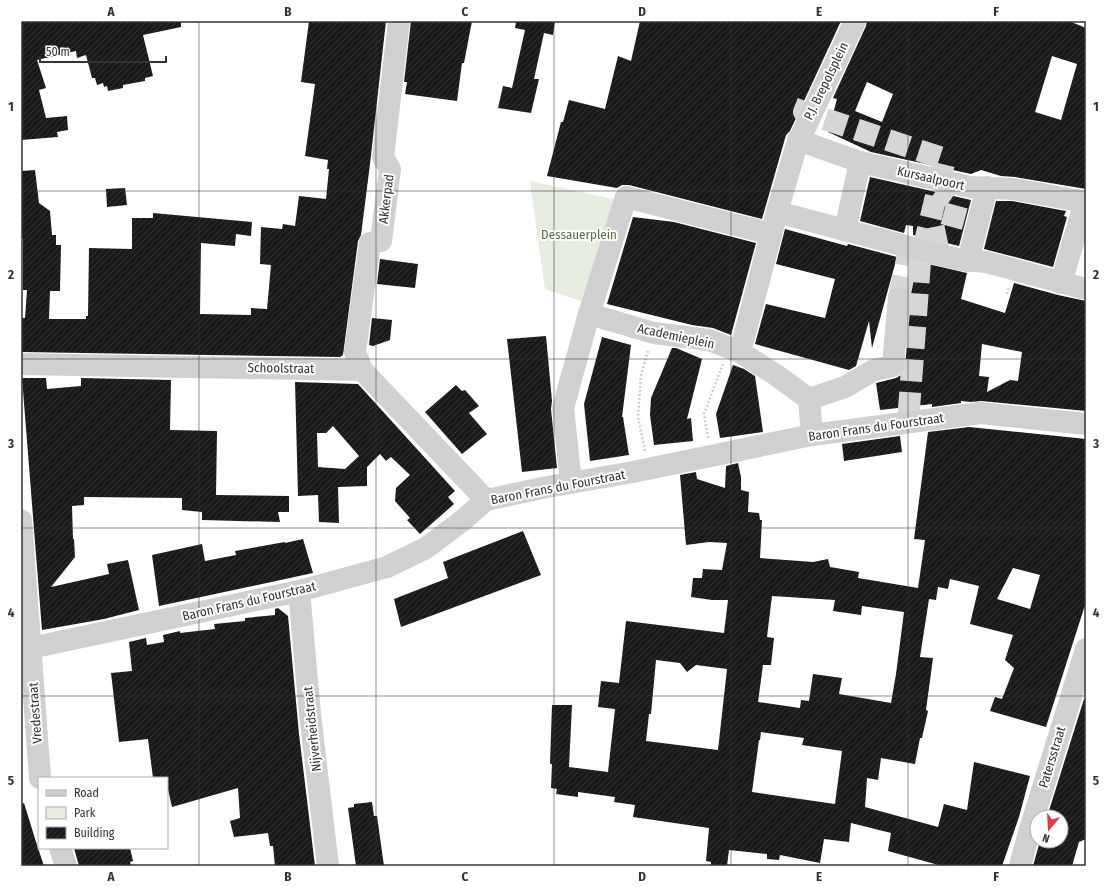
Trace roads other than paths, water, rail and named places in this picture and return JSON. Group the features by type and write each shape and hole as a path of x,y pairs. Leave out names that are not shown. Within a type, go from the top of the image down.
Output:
{"street":[{"name":"Akkerpad","path":"362,370 355,352 370,243 381,241 386,205 390,169 383,157 399,21"},
{"name":"P.J. Brepolsplein","path":"774,223 798,140 855,21"},
{"path":"798,140 868,164 845,230"},
{"name":"Kursaalpoort","path":"868,164 970,187 1013,189 1086,202 1064,274"},
{"path":"968,260 987,187"},
{"path":"571,483 563,408 589,314 626,197 742,227 774,223 845,230 908,251 1064,274 1086,289"},
{"path":"735,350 774,223"},
{"path":"814,435 809,398 846,388 874,370 893,366 898,298"},
{"name":"Academieplein","path":"589,314 654,333 709,340 735,350 776,375 809,398"},
{"name":"Schoolstraat","path":"21,364 362,370"},
{"path":"362,370 486,500"},
{"name":"Baron Frans du Fourstraat","path":"26,649 299,592 387,566 426,548 462,521 486,500 814,435 980,413 1086,424"},
{"name":"Vredestraat","path":"21,520 26,649 40,777"},
{"name":"Nijverheidstraat","path":"299,592 310,714 328,866"},
{"name":"Patersstraat","path":"1020,866 1086,649"},
{"path":"60,849 66,866"}],"tunnel":[{"path":"808,102 804,112 945,159 920,262 908,422"},
{"path":"925,240 949,235 958,202 938,188"},
{"path":"899,298 908,254"}],"park label":[{"name":"Dessauerplein","path":"579,234"}]}
